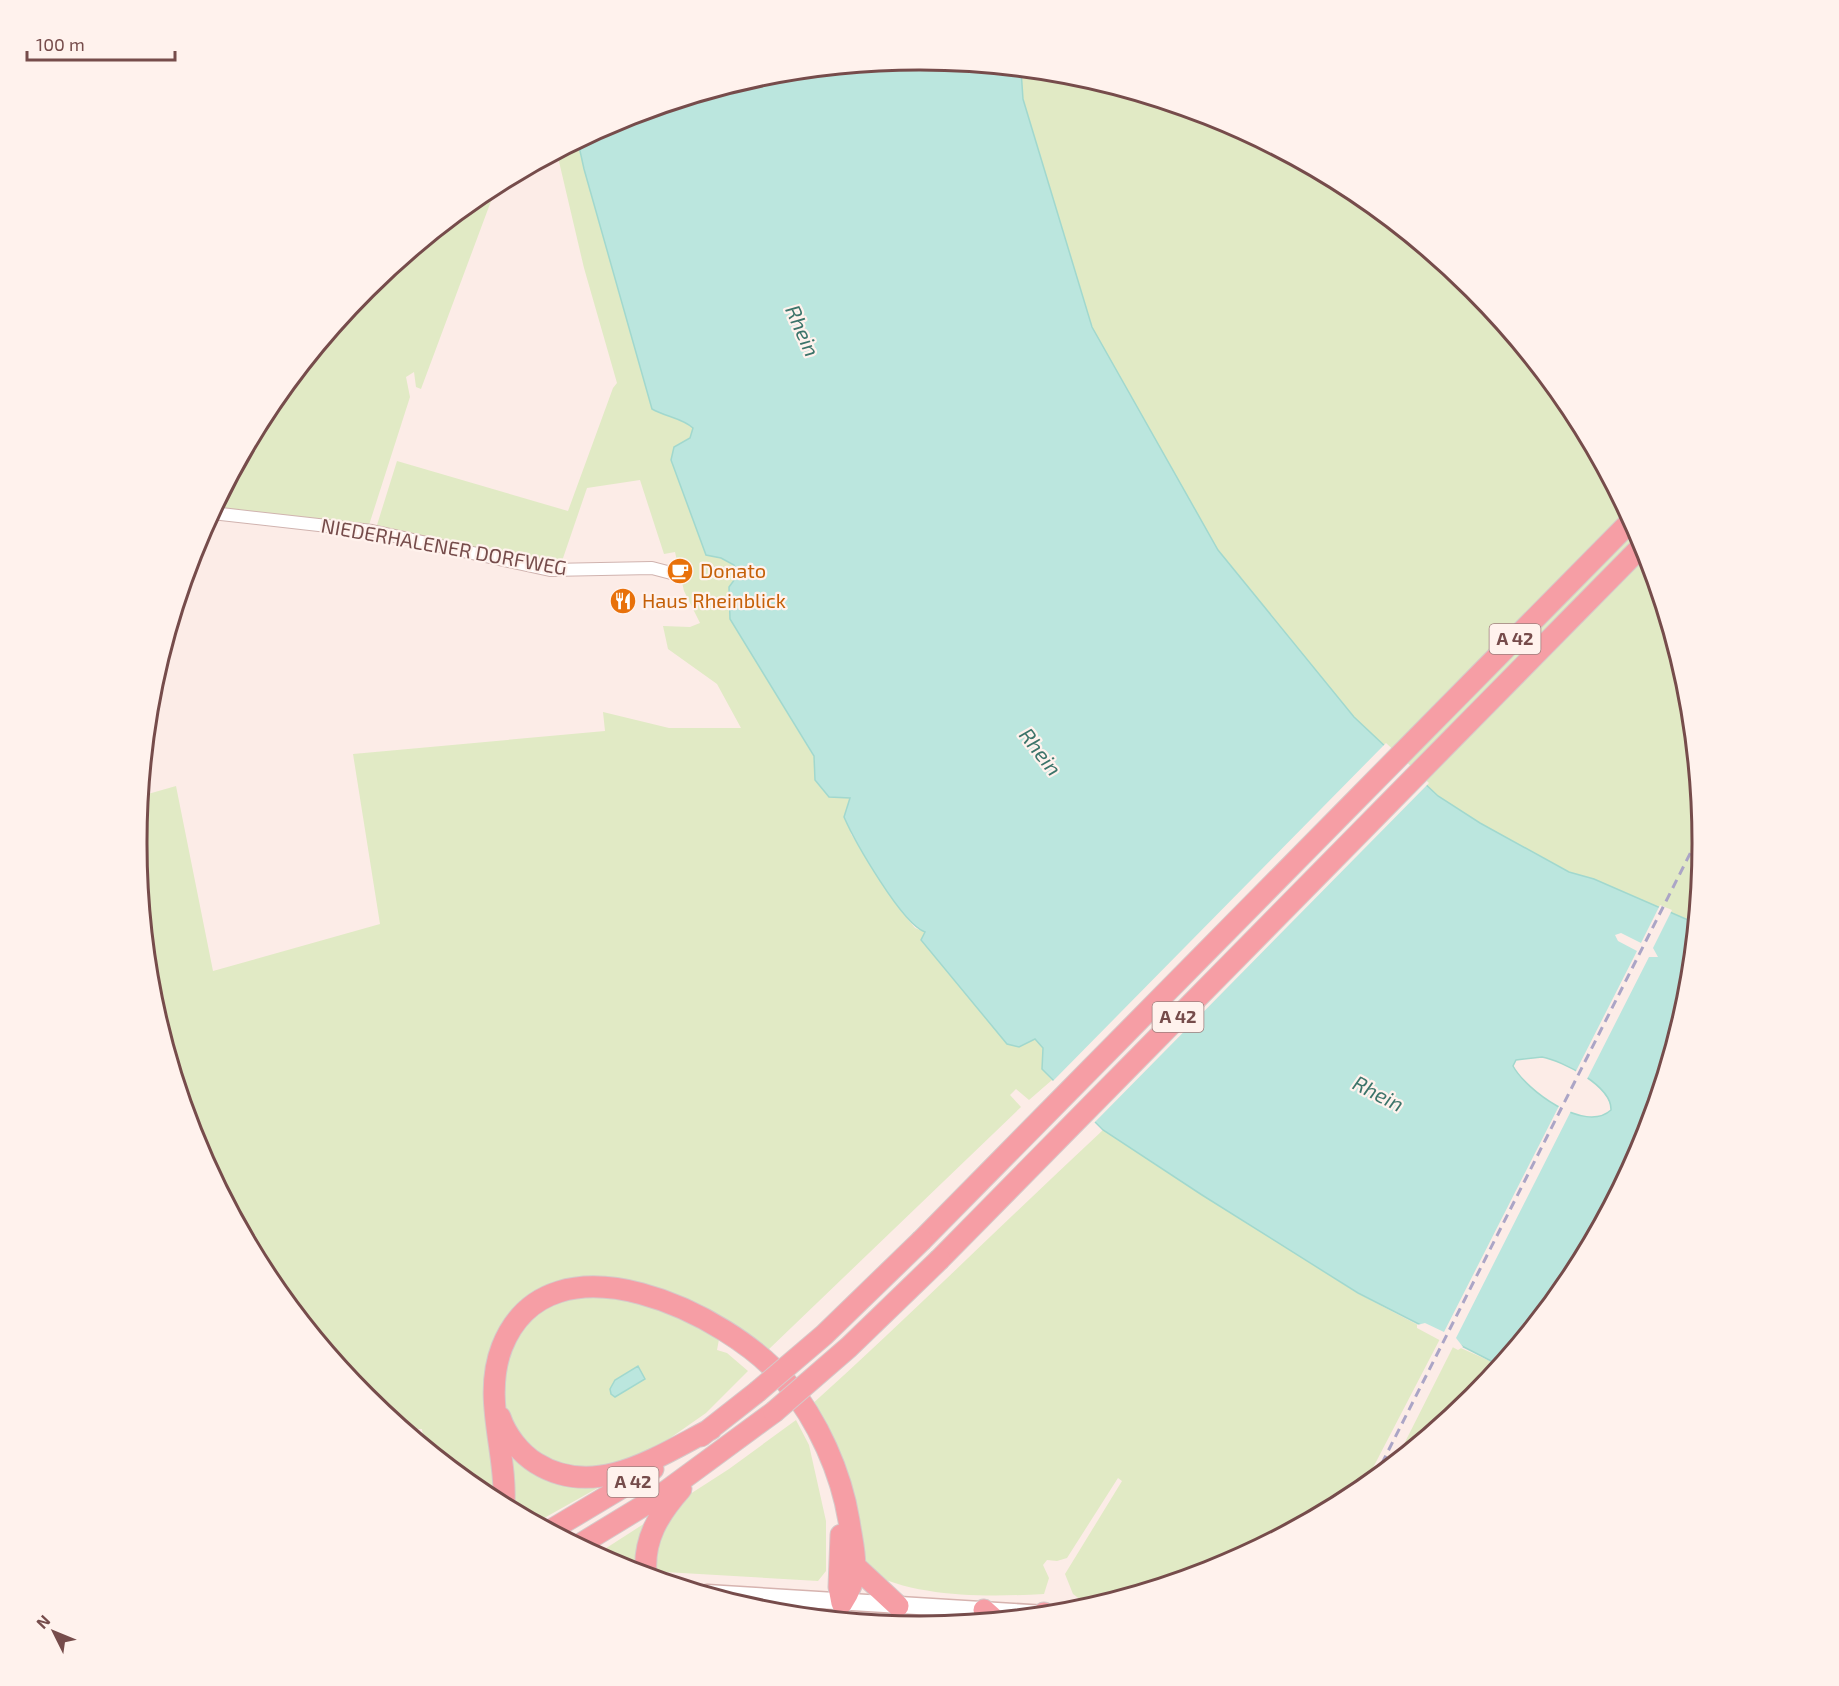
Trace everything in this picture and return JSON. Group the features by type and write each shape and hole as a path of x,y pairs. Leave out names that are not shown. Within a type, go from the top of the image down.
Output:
{"highway":[{"name":"A 42","path":"558,1526 649,1472 711,1429 824,1335 922,1240 1624,528"},
{"name":"A 42","path":"587,1540 700,1468 774,1412 849,1347 940,1259 1635,553"},
{"path":"504,1494 504,1470 495,1422 495,1374 503,1345 509,1333 528,1311 540,1302 567,1291 596,1288 631,1291 666,1300 698,1314 752,1348 796,1395 816,1427 846,1501 856,1567 852,1588 842,1603"},
{"path":"495,1402 502,1421 522,1451 547,1470 572,1478 590,1480 608,1476 711,1429"},
{"path":"830,1461 840,1519 839,1587 842,1603"},
{"path":"646,1566 647,1545 661,1515 700,1468"},
{"path":"856,1567 898,1606"}],"main road":[{"path":"749,1596 979,1613"}],"street":[{"name":"NIEDERHALENER DORFWEG","path":"221,514 372,531 550,570 651,568 675,574"}],"green space":[{"path":"1017,77 1070,85 1119,97 1168,111 1215,129 1306,174 1390,230 1429,262 1466,297 1532,373 1562,414 1589,457 1612,501 1633,547 1666,643 1677,692 1690,792 1692,843 1687,920 1594,879 1569,872 1480,823 1438,796 1354,717 1218,550 1090,324 1018,92"},
{"path":"580,149 652,409 693,428 690,438 674,447 721,558 734,565 738,575 729,587 730,619 814,757 815,780 851,798 847,806 851,834 902,912 915,928 925,932 1019,1047 1035,1039 1043,1048 1042,1069 1052,1080 1029,1100 1016,1089 1010,1095 1021,1107 767,1351 720,1334 717,1350 727,1353 748,1371 706,1413 603,1485 544,1518 490,1485 449,1456 423,1434 422,1429 417,1430 373,1389 307,1313 277,1272 250,1229 206,1139 173,1043 154,944 147,843 149,794 176,786 213,971 380,924 353,754 605,731 603,712 669,728 741,728 717,684 668,649 663,626 690,627 700,623 684,591 675,552 664,554 640,480 587,488 561,564 552,566 486,555 377,525 397,461 568,511 613,388 617,383 584,268 559,160"},
{"path":"491,200 421,389 416,387 414,372 406,377 410,397 369,525 223,509 250,457 277,414 339,334 410,262 449,230"},
{"path":"1103,1130 1357,1293 1441,1337 1373,1468 1306,1512 1215,1557 1168,1575 1079,1599 1073,1594 1065,1574 1122,1481 1118,1478 1067,1558 1057,1561 1047,1560 1043,1565 1049,1578 1044,1594 952,1594 907,1586 865,1571 810,1406"},
{"path":"1454,1345 1491,1362 1466,1389 1404,1445"},
{"path":"796,1420 809,1445 826,1521 826,1571 818,1581 663,1572 605,1549 729,1469"}],"water":[{"name":"Rhein","path":"920,70 1021,77 1023,99 1092,327 1218,550 1354,717 1438,796 1480,823 1569,872 1594,879 1687,920 1677,994 1666,1043 1633,1139 1589,1229 1562,1272 1532,1313 1492,1361 1358,1293 1103,1130 1042,1069 1043,1048 1035,1039 1019,1047 1007,1044 921,940 925,932 915,926 892,899 868,862 844,817 850,798 829,797 815,780 814,756 730,619 729,587 738,575 734,565 721,558 706,555 671,460 674,447 690,438 693,428 652,409 580,149 624,129 671,111 769,85 869,72","holes":["1542,1057 1585,1076 1604,1092 1611,1110 1600,1116 1587,1117 1572,1113 1543,1097 1520,1076 1513,1066 1516,1060"]},
{"path":"638,1366 645,1379 615,1397 611,1394 610,1389 615,1380"}],"pier":[{"path":"1386,743 1429,783 1093,1124 1051,1083"},
{"path":"1660,905 1672,910 1653,948 1658,957 1649,957 1586,1081 1574,1075 1637,951 1618,941 1615,935 1621,933 1641,943"},
{"path":"1560,1104 1572,1109 1456,1338 1463,1347 1458,1350 1417,1328 1417,1325 1425,1323 1444,1332"}],"railway":[{"path":"1383,1461 1692,850"}],"place":[{"name":"Donato","path":"680,571"},
{"name":"Haus Rheinblick","path":"623,601"}]}
